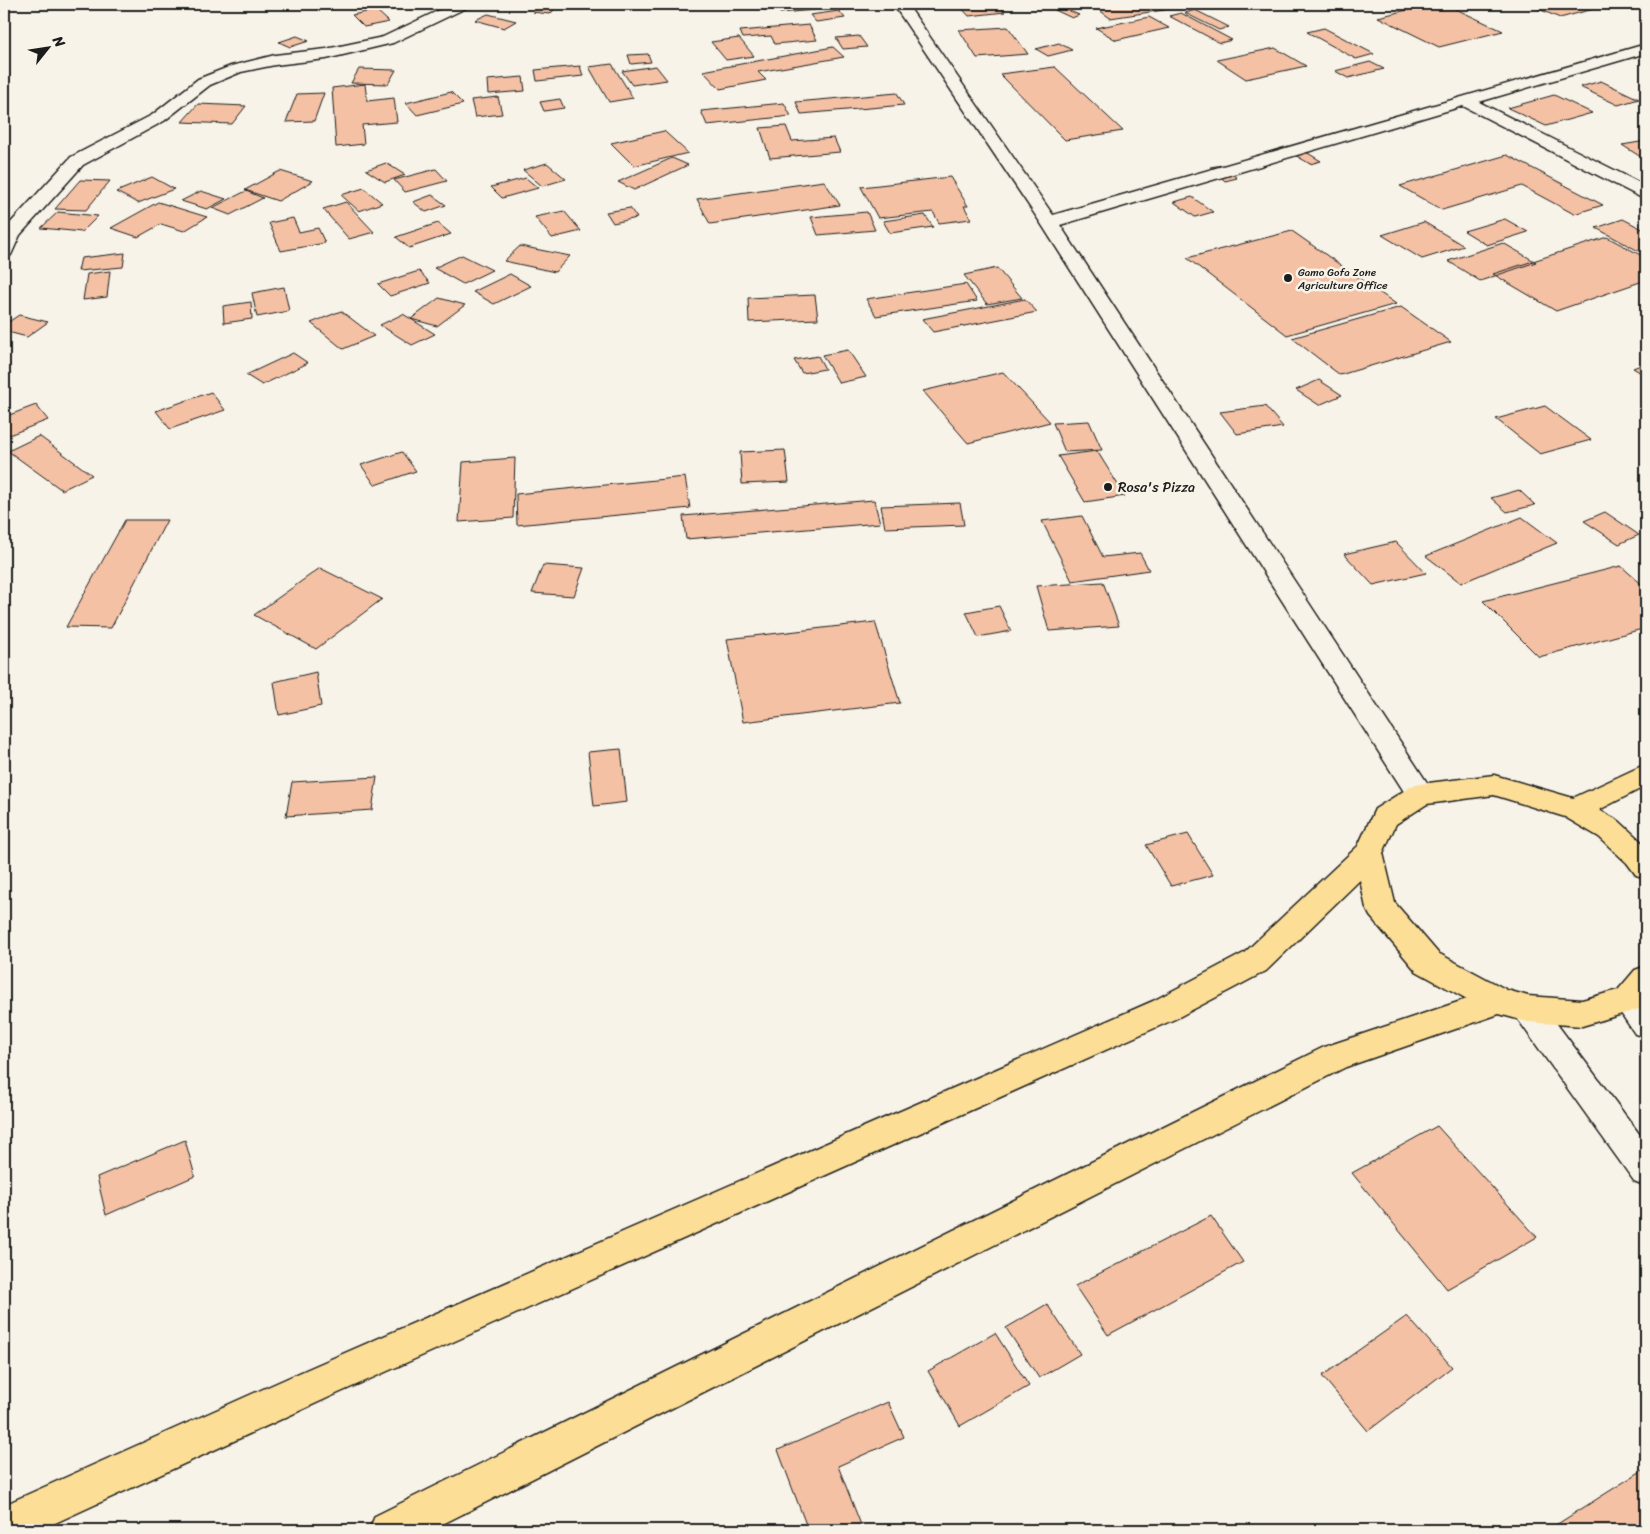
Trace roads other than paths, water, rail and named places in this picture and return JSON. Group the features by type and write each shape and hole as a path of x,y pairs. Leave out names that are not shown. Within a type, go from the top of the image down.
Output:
{"highway":[{"path":"1576,809 1646,774"},
{"path":"4,1526 321,1382 1164,1010 1255,962 1370,853 1386,817 1420,794 1494,784 1576,809 1609,830 1637,855 1646,867"},
{"path":"1370,853 1381,908 1427,962 1513,1005 1582,1013 1640,1001"},
{"path":"389,1530 1335,1057 1513,1005"}],"street":[{"path":"4,250 11,233 77,161 158,118 204,82 236,69 275,60 326,54 388,40 463,4"},
{"path":"900,4 1049,222 1420,794"},
{"path":"1049,222 1646,48"},
{"path":"1465,100 1646,193"},
{"path":"1513,1005 1646,1170"}],"place":[{"name":"Gamo Gofa Zone Agriculture Office","path":"1288,278"},
{"name":"Rosa's Pizza","path":"1108,487"}]}
